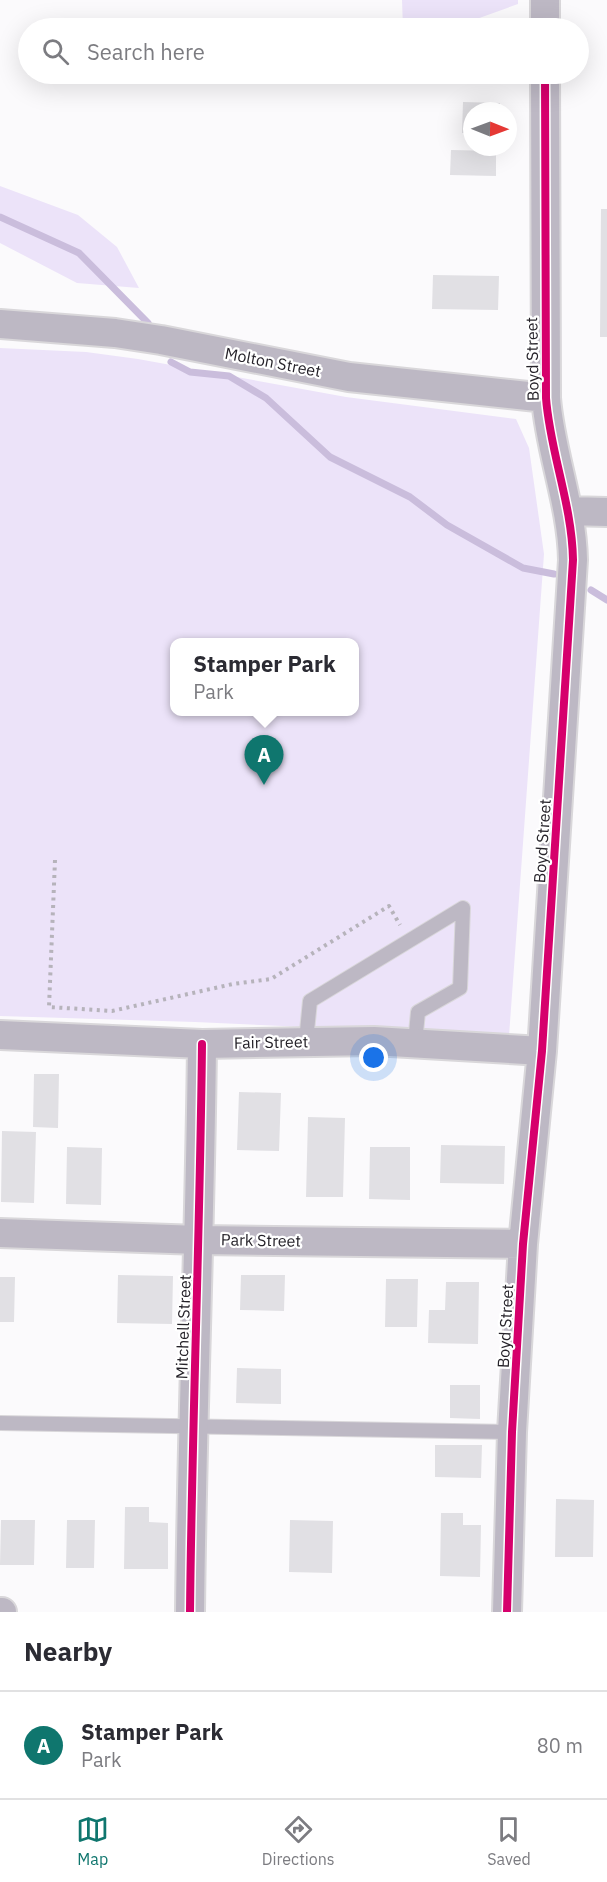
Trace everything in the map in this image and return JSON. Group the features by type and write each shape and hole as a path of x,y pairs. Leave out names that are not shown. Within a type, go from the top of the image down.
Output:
{"street":[{"path":"545,0 545,18"},
{"name":"Boyd Street","path":"507,1612 512,1432 523,1244 542,1051 573,560 572,534 548,423 546,398 545,84"},
{"name":"Molton Street","path":"0,324 115,333 349,377 546,398"},
{"path":"568,511 607,512"},
{"name":"Fair Street","path":"0,1035 202,1044 375,1041 542,1051"},
{"name":"Mitchell Street","path":"190,1612 192,1427 200,1240 202,1044"},
{"name":"Park Street","path":"0,1233 200,1240 523,1244"}],"lane":[{"path":"306,1041 310,1001 463,908 460,988 418,1012 415,1043"},
{"path":"0,1423 512,1432"}],"path":[{"path":"55,860 49,1007 112,1011 233,984 271,979 388,906"}],"shaded area":[{"path":"402,0 518,0 518,4 479,18 403,18"},
{"path":"0,186 78,215 117,247 139,288 77,283 0,243"},
{"path":"0,348 86,352 138,359 346,397 516,419 529,448 544,554 509,1036 0,1016"}],"building":[{"path":"451,150 463,150 463,156 496,156 496,176 450,175"},
{"path":"601,209 607,209 607,337 600,337"},
{"path":"433,275 499,276 498,310 432,309"},
{"path":"34,1074 59,1074 58,1128 33,1127"},
{"path":"239,1092 281,1093 279,1151 237,1150"},
{"path":"308,1117 345,1118 343,1197 306,1197"},
{"path":"2,1131 36,1132 34,1203 1,1202"},
{"path":"441,1145 505,1146 504,1184 440,1183"},
{"path":"67,1147 102,1148 101,1205 66,1204"},
{"path":"370,1147 410,1147 410,1200 369,1199"},
{"path":"118,1275 173,1276 172,1324 117,1323"},
{"path":"241,1275 285,1275 284,1311 240,1310"},
{"path":"0,1277 15,1277 14,1322 0,1322"},
{"path":"386,1279 418,1279 417,1327 385,1327"},
{"path":"446,1282 479,1282 478,1344 428,1343 429,1310 445,1310"},
{"path":"237,1368 281,1369 281,1404 236,1403"},
{"path":"450,1385 480,1385 480,1419 450,1418"},
{"path":"435,1445 482,1445 481,1478 435,1477"},
{"path":"556,1499 594,1500 593,1557 555,1557"},
{"path":"125,1507 149,1507 149,1522 168,1523 168,1569 124,1569"},
{"path":"441,1513 463,1513 463,1525 481,1525 480,1577 440,1576"},
{"path":"1,1520 35,1520 34,1565 0,1565"},
{"path":"67,1520 95,1520 94,1568 66,1568"},
{"path":"290,1520 333,1521 332,1573 289,1572"}],"waterway":[{"path":"0,217 79,253 148,323"},
{"path":"171,362 190,372 229,376 266,398 330,457 410,497 447,525 523,568 554,574"},
{"path":"591,590 607,600"}],"cycle path":[{"path":"507,1612 512,1432 523,1244 542,1051 573,560 569,519 546,398 545,84"},
{"path":"190,1612 202,1044"}],"place":[{"name":"Stamper Park","path":"264,785"}]}
